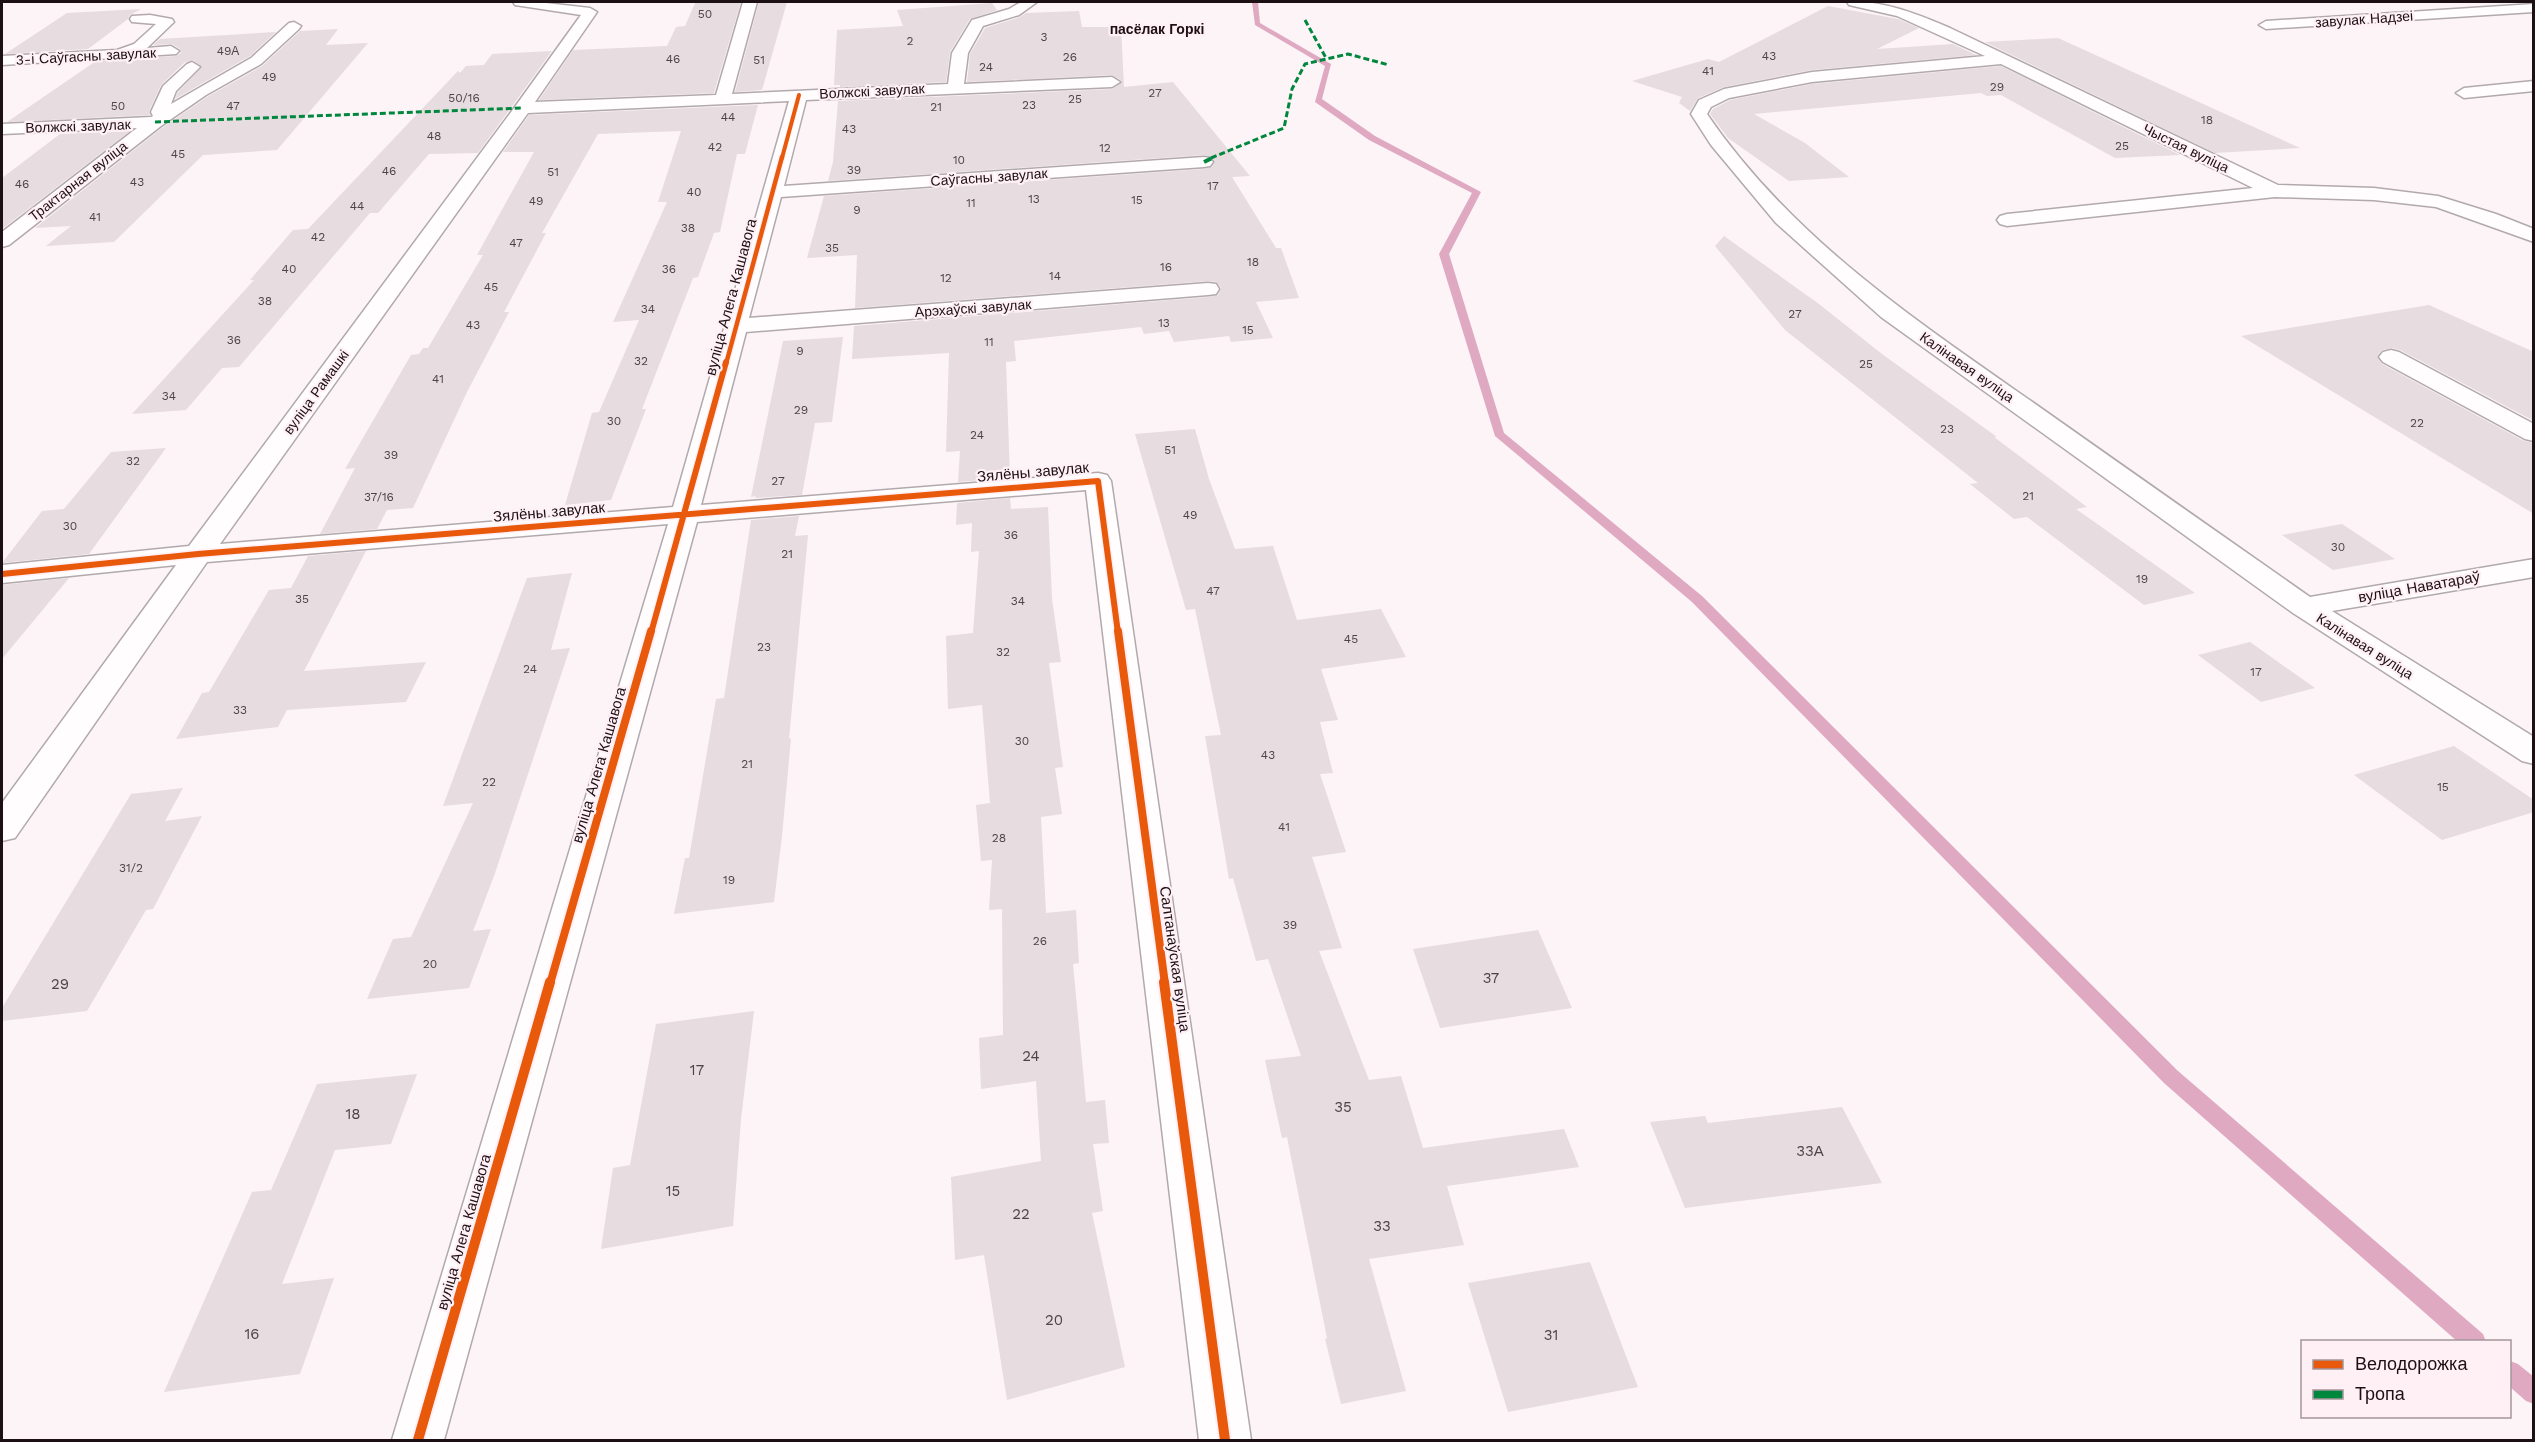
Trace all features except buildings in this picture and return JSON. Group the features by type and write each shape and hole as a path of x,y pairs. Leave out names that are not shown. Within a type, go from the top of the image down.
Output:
{"street":[{"name":"вуліца Рамашкі","path":"2,829 590,12 520,2"},
{"path":"723,98 750,2"},
{"path":"956,87 960,53 973,16 1014,12 1030,2"},
{"name":"Чыстая вуліца","path":"1854,2 1902,14 2003,58 2275,191 2374,194 2438,202 2489,218 2534,236"},
{"name":"завулак Надзеі","path":"2266,25 2534,8"},
{"path":"116,55 139,47 167,22 137,19"},
{"name":"Трактарная вуліца","path":"2,241 155,122 200,92 256,61 294,26"},
{"name":"3-і Саўгасны завулак","path":"2,61 171,51"},
{"name":"Калінавая вуліца","path":"2003,58 1812,77 1724,94 1705,104 1699,114 1717,141 1783,219 1889,312 2304,607 2534,753"},
{"name":"Трактарная вуліца","path":"155,122 169,89 192,67"},
{"name":"Волжскі завулак","path":"523,108 956,87 1028,87 1113,82"},
{"path":"2464,93 2534,86"},
{"name":"вуліца Алега Кашавога","path":"418,1440 685,514 775,192 799,95"},
{"name":"Волжскі завулак","path":"2,129 155,122"},
{"name":"Саўгасны завулак","path":"775,192 1204,162"},
{"path":"2007,220 2275,191"},
{"name":"Арэхаўскі завулак","path":"738,326 1208,289"},
{"path":"2391,357 2534,434"},
{"name":"Зялёны завулак","path":"2,574 198,554 1098,481"},
{"name":"Салтанаўская вуліца","path":"1098,481 1225,1440"},
{"name":"вуліца Наватараў","path":"2304,607 2534,568"}],"waterway":[{"path":"1255,2 1257,24 1329,65 1318,100 1372,138 1477,192 1444,254 1499,434 1697,599 2171,1077 2473,1340"},
{"path":"2511,1373 2534,1393"}],"marked path":[{"path":"1305,20 1326,58"},
{"path":"1204,162 1284,128 1292,89 1305,64 1348,54 1389,65"},
{"path":"155,122 523,108"}],"cycle path":[{"path":"418,1440 685,514 799,95"},
{"path":"2,574 198,554 1098,481 1225,1440"}],"district":[{"name":"пасёлак Горкі","path":"1157,29"}]}
